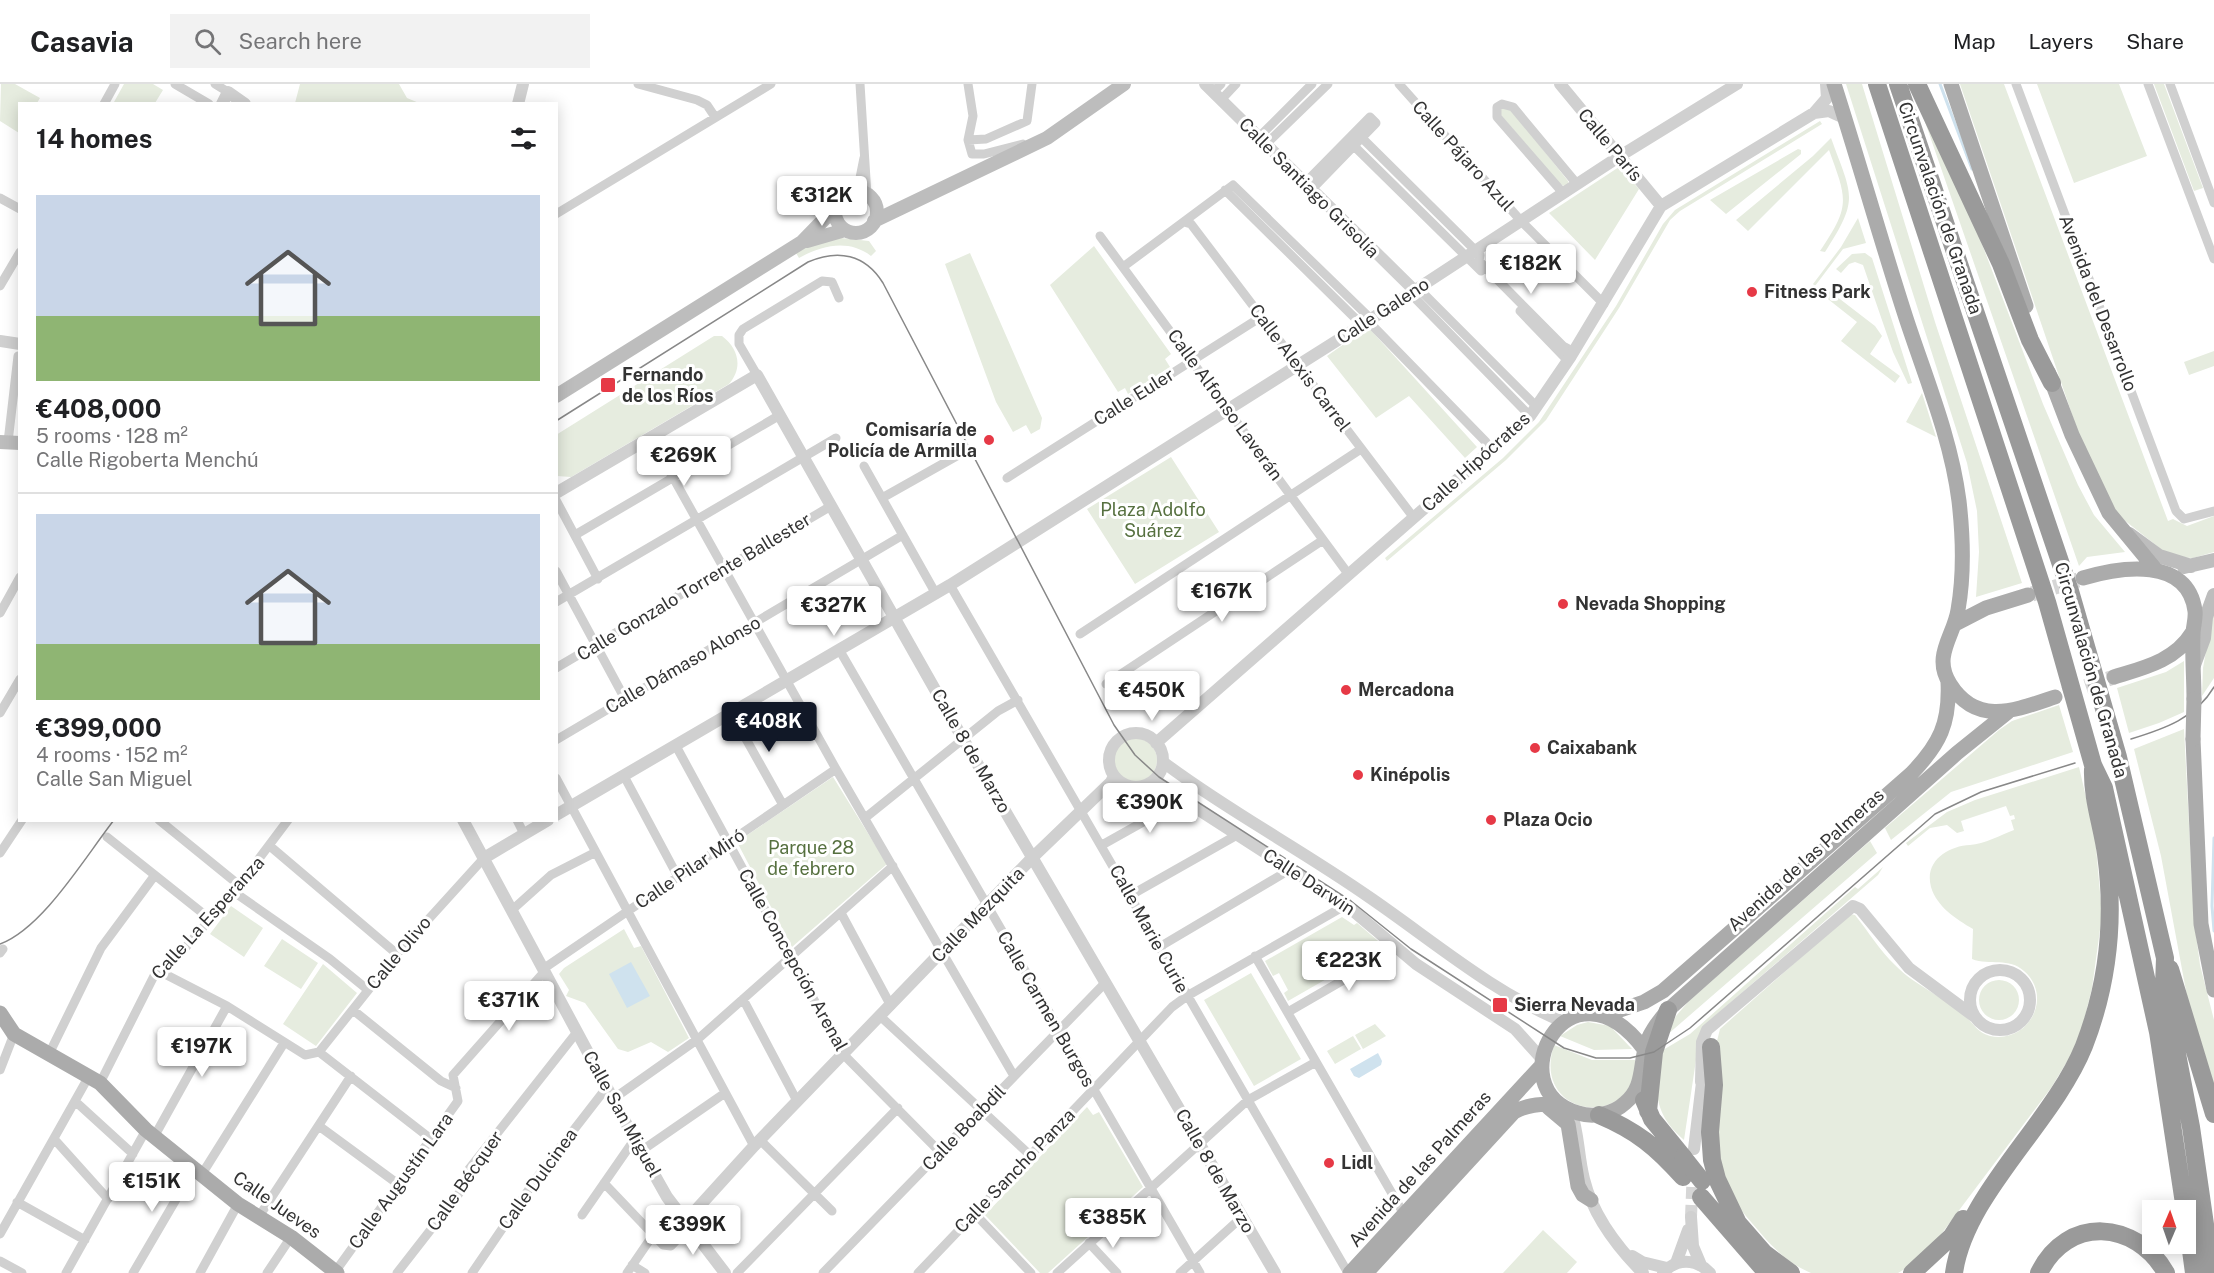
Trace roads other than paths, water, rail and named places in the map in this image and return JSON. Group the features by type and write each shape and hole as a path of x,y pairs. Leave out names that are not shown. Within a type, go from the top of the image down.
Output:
{"highway":[{"name":"Circunvalación de Granada","path":"1877,84 2047,602 2093,765 2104,788 2141,943 2158,1032 2183,1200"},
{"name":"Circunvalación de Granada","path":"1898,84 2070,591 2118,757 2165,958 2164,986 2191,1127 2212,1273"},
{"path":"1917,84 2001,264 2030,339 2052,382"},
{"path":"1954,1269 1964,1237 2001,1174 2049,1111 2069,1077 2083,1048 2103,983 2108,950 2109,886 2105,852 2092,793 2093,765"},
{"path":"2165,958 2176,984 2197,1065 2214,1114"},
{"path":"1647,1111 1654,1052 1668,1010"},
{"path":"1711,1047 1714,1085 1710,1131 1712,1160 1717,1179 1737,1221"},
{"path":"1640,1082 1647,1111 1688,1153 1702,1189 1767,1273"},
{"path":"1596,1115 1638,1133 1656,1147 1683,1177 1702,1189 1737,1221 1764,1253 1791,1273"},
{"path":"1912,1273 1952,1236 1987,1187 2001,1174"},
{"path":"2039,1273 2049,1257 2071,1239 2101,1231 2129,1237 2144,1246 2157,1257 2166,1273"},
{"name":"Circunvalación de Granada","path":"2191,1254 2194,1273"}],"main road":[{"path":"835,208 837,220 845,230 864,231 874,221 1047,138 1124,84"},
{"name":"Avenida de las Palmeras","path":"1834,84 1842,117 1922,366 1939,410 1951,457 1959,501 1962,536 1958,610 1955,624 1945,642 1944,663 1949,702 1945,723 1930,755 1877,814"},
{"path":"1951,84 2072,435 2109,513 2159,571 2175,578 2185,587 2195,611"},
{"path":"558,395 802,242 835,208 841,197 853,191 871,199 894,204 913,202"},
{"path":"871,199 874,221"},
{"path":"802,242 845,230"},
{"path":"2122,529 2159,556 2191,566"},
{"path":"2083,578 2109,570 2131,568 2159,571 2214,560"},
{"path":"2214,583 2195,611 2192,633 2193,739 2201,924 2214,990"},
{"path":"1955,624 1986,608 2028,595"},
{"path":"2194,665 2204,638 2206,617 2214,596"},
{"path":"2114,677 2160,662 2186,643 2192,633"},
{"path":"1948,682 1961,698 1975,707 1992,712 2008,712 2055,697"},
{"name":"Avenida de las Palmeras","path":"1644,1049 1651,1033 1668,1010 1877,814 2008,712"},
{"name":"Avenida de las Palmeras","path":"1605,1015 1644,1002 1663,991 1863,827"},
{"name":"Calle Jueves","path":"0,1013 14,1034 50,1052 94,1080 150,1133 238,1204 291,1237 336,1272"},
{"path":"1585,1014 1605,1015 1626,1027 1644,1049 1640,1082 1626,1102 1615,1110 1596,1115 1566,1108 1550,1093 1544,1080 1542,1062 1548,1040 1564,1022 1585,1014"},
{"name":"Avenida de las Palmeras","path":"1349,1273 1405,1216 1542,1062"},
{"path":"1541,1104 1559,1113 1568,1124 1578,1186 1583,1195 1591,1200"},
{"name":"Avenida de las Palmeras","path":"1366,1273 1504,1121 1523,1107 1541,1104 1566,1108"}],"street":[{"path":"105,102 115,84"},
{"path":"175,84 205,102"},
{"path":"216,84 242,102"},
{"path":"518,102 523,84"},
{"path":"638,84 697,100 707,105 715,117"},
{"path":"558,213 771,84"},
{"path":"860,84 865,156 871,199"},
{"path":"968,84 973,116 968,140 972,154 984,154 1047,138"},
{"path":"968,140 986,139 1027,121 1032,84"},
{"path":"1215,90 1236,84"},
{"path":"1262,142 1312,84"},
{"path":"1262,142 1328,84"},
{"name":"Calle Pájaro Azul","path":"1399,84 1522,222 1604,304"},
{"name":"Calle París","path":"1561,84 1661,206"},
{"name":"Calle Galeno","path":"558,814 936,594 1227,408 1367,322 1620,156 1737,84"},
{"path":"1814,112 1827,98 1826,84"},
{"name":"Avenida del Desarrollo","path":"2016,84 2176,511 2184,519 2214,511"},
{"path":"2148,84 2214,259"},
{"path":"2169,84 2214,203"},
{"name":"Calle Santiago Grisolía","path":"1215,90 1262,142 1414,291"},
{"path":"223,102 228,92"},
{"path":"1563,193 1497,117 1497,107 1502,104 1513,106 1577,184"},
{"path":"1814,112 1829,111 1842,117"},
{"name":"Calle Hipócrates","path":"1156,743 1533,412 1604,304 1661,206 1814,112"},
{"path":"1370,117 1376,123 1354,146 1308,186 1370,117"},
{"path":"1362,138 1571,356"},
{"path":"1354,146 1471,254"},
{"path":"853,191 860,178 865,156"},
{"path":"1124,267 1229,188 1486,442"},
{"path":"0,198 18,208"},
{"name":"Calle Alexis Carrel","path":"1184,222 1191,224 1414,518"},
{"name":"Calle Alfonso Laverán","path":"1100,236 1349,575"},
{"path":"0,286 18,255"},
{"name":"Calle 8 de Marzo","path":"839,298 832,282 822,281 744,329 739,336 740,344 963,739 1275,1273"},
{"path":"1414,291 1533,412"},
{"name":"Calle Euler","path":"1007,478 1261,317"},
{"path":"0,341 18,350"},
{"path":"9,442 18,359"},
{"path":"558,492 757,375"},
{"path":"575,535 780,415"},
{"path":"651,438 836,769 1014,1076"},
{"path":"558,601 836,438"},
{"path":"1080,634 1361,449"},
{"path":"882,498 962,453"},
{"path":"864,466 936,594"},
{"path":"558,504 598,579"},
{"name":"Calle Gonzalo Torrente Ballester","path":"558,667 831,506"},
{"name":"Calle Dámaso Alonso","path":"558,739 903,535"},
{"path":"1106,684 1323,540"},
{"path":"558,575 625,699"},
{"path":"0,613 18,581"},
{"name":"Calle Marie Curie","path":"950,585 1349,1273"},
{"name":"Calle Carmen Burgos","path":"840,651 1200,1273"},
{"path":"0,713 18,682"},
{"path":"865,818 998,711 1018,700"},
{"path":"732,714 783,805"},
{"path":"1133,733 1149,736 1162,752 1163,762 1154,781 1137,787 1128,787 1114,777 1108,761 1116,741 1133,733"},
{"name":"Calle Concepción Arenal","path":"675,746 844,1055 940,1152"},
{"name":"Calle Darwin","path":"1163,762 1371,898 1445,951 1539,1012 1564,1022"},
{"name":"Calle Pilar Miró","path":"456,1088 453,1075 544,970 836,769"},
{"path":"624,776 678,877"},
{"name":"Calle Mezquita","path":"687,1224 757,1143 797,1101 881,1017 1032,858 1114,777"},
{"name":"Calle Darwin","path":"1154,781 1346,905 1397,949 1515,1029 1542,1062"},
{"path":"558,782 725,1093 757,1143 832,1211"},
{"path":"1102,845 1184,799"},
{"path":"0,853 21,822"},
{"path":"161,822 236,889 368,990"},
{"name":"Calle La Esperanza","path":"94,1080 157,970 164,972 271,847 287,822"},
{"name":"Calle San Miguel","path":"464,822 634,1140 687,1224 725,1273"},
{"path":"518,822 524,834"},
{"path":"484,858 545,822"},
{"path":"0,832 9,839"},
{"path":"1131,895 1238,835"},
{"path":"108,837 210,919"},
{"path":"271,847 397,954"},
{"path":"512,910 551,875 596,852"},
{"name":"Calle Olivo","path":"319,1052 397,954 484,858"},
{"name":"Calle Dulcinea","path":"472,1273 538,1176 610,1093 698,1039 893,867"},
{"path":"1161,946 1291,870"},
{"path":"50,1052 101,948 155,875"},
{"name":"Calle Sancho Panza","path":"918,1273 1140,1040 1187,996 1346,905"},
{"path":"1701,1082 1704,1036 1720,1019 1853,906 1860,909 1909,968 1991,1029 2011,1028 2026,1016 2030,996 2022,978 2004,970 1984,974 1971,992 1970,1000 1975,1017"},
{"path":"841,913 891,1006"},
{"path":"1288,1012 1397,949"},
{"path":"1255,956 1405,1216"},
{"path":"164,972 227,1006 305,1055 319,1052 431,1139"},
{"name":"Calle Boabdil","path":"823,1273 1105,982"},
{"path":"1937,990 1954,994 1971,992"},
{"path":"743,999 797,1101"},
{"path":"66,1273 133,1154 150,1133 227,1006"},
{"path":"353,1010 441,1081 456,1088"},
{"path":"881,1017 1030,1155"},
{"path":"1688,1153 1712,1033 1720,1019"},
{"name":"Calle Bécquer","path":"397,1273 464,1187 469,1169 577,1032"},
{"path":"0,1070 14,1034"},
{"path":"133,1273 284,1043"},
{"path":"1057,1273 1248,1100 1316,1062"},
{"path":"258,1218 351,1076"},
{"path":"0,1234 76,1102 94,1080"},
{"name":"Calle Augustín Lara","path":"336,1272 458,1101 456,1088"},
{"path":"641,1151 725,1093"},
{"path":"76,1102 133,1154"},
{"path":"737,1273 898,1108"},
{"path":"1566,1108 1579,1137 1584,1179 1591,1200 1612,1238 1643,1273"},
{"path":"1579,1137 1584,1122 1596,1115"},
{"path":"319,1126 398,1184"},
{"path":"54,1140 108,1199"},
{"path":"582,1215 634,1140"},
{"path":"604,1183 663,1245 671,1246 687,1224"},
{"path":"17,1202 85,1240"},
{"path":"200,1273 238,1204"},
{"path":"975,1214 1031,1273"},
{"path":"1180,1273 1242,1217"},
{"path":"1668,1268 1684,1245 1691,1217 1693,1246 1705,1269"},
{"path":"645,1273 630,1269 653,1235"},
{"path":"267,1273 291,1237"},
{"path":"1089,1243 1117,1273"},
{"path":"1626,1253 1642,1262 1668,1268 1693,1262 1705,1269"},
{"path":"0,1261 22,1273"}],"water":[{"path":"631,962 650,996 627,1008 609,974"},
{"path":"1378,1053 1382,1061 1381,1065 1359,1078 1354,1076 1350,1069"}],"waterway":[{"path":"1940,84 1972,169"},
{"path":"2214,838 2212,906 2214,931"}],"tunnel":[{"path":"2032,594 2078,580"},
{"path":"2064,694 2114,677"},
{"path":"1691,1217 1693,1168"}],"tram line":[{"path":"558,420 808,262 840,255 859,260 876,273 883,283 1114,725 1135,755 1159,777 1351,901 1411,949 1564,1048 1596,1058 1630,1058 1654,1052 1690,1028 1935,814 1981,792 2075,763"},
{"path":"2131,739 2178,721 2198,707 2214,687"},
{"path":"0,944 16,936 47,907 113,822"}],"place":[{"name":"Fitness Park","path":"1752,292"},
{"name":"Fernando de los Ríos","path":"608,385"},
{"name":"Comisaría de Policía de Armilla","path":"989,440"},
{"name":"Nevada Shopping","path":"1563,604"},
{"name":"Mercadona","path":"1346,690"},
{"name":"Caixabank","path":"1535,748"},
{"name":"Kinépolis","path":"1358,775"},
{"name":"Plaza Ocio","path":"1491,820"},
{"name":"Sierra Nevada","path":"1500,1005"},
{"name":"Lidl","path":"1329,1163"}],"park label":[{"name":"Plaza Adolfo Suárez","path":"1153,520"},
{"name":"Parque 28 de febrero","path":"811,858"}]}
